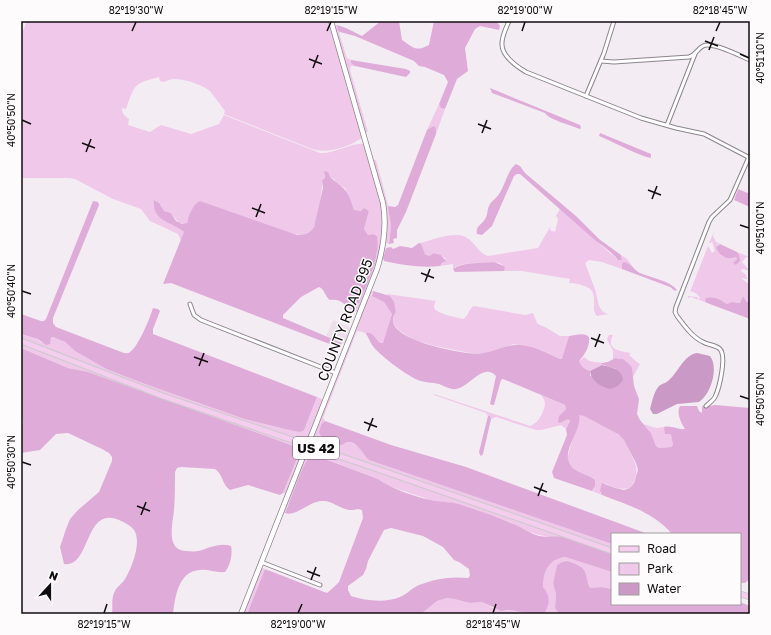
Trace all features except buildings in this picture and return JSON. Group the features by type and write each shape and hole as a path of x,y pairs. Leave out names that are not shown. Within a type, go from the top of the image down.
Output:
{"main road":[{"name":"US 42","path":"21,341 163,396 611,550"}],"street":[{"path":"508,21 502,43 503,50 508,58 526,72 641,118 704,134 749,158 730,200 712,217 709,222 675,312 695,337 702,342 719,348 723,354 717,392 714,399 706,406"},
{"path":"586,96 606,48 614,21"},
{"name":"COUNTY ROAD 995","path":"241,614 336,374 384,246 386,230 383,203 332,23"},
{"path":"667,125 696,53 700,48 709,44 750,60"},
{"path":"601,61 614,62 688,57 696,53"},
{"path":"190,304 196,318 336,374"},
{"path":"261,562 320,585"}],"shaded area":[{"path":"381,21 399,21 402,40 418,49 429,45 434,21 490,21 497,22 500,26 499,30 480,26 475,29 465,48 468,71 457,79 445,109 441,108 439,104 448,82 444,75 419,66 414,61 355,36 340,32 337,25 362,36"},
{"path":"351,60 406,69 410,71 410,73 406,77 355,66 351,63"},
{"path":"490,88 580,125 581,128 580,129 561,122 547,116 545,113 492,93"},
{"path":"434,126 436,129 436,134 406,212 397,230 397,238 393,239 394,243 389,244 391,227 388,207 395,207 398,205 427,130"},
{"path":"600,133 651,154 651,157 650,158 637,153 599,136"},
{"path":"516,164 576,216 599,239 621,255 622,260 618,260 520,174 514,176 492,226 482,235 477,234 477,229 484,221 490,204 499,194 513,166"},
{"path":"324,171 328,172 330,177 346,191 354,210 360,211 364,208 369,211 364,229 368,235 373,234 377,236 377,254 367,284 355,312 341,301 330,300 323,289 319,287 301,297 283,315 283,318 342,343 340,348 171,283 163,284 184,232 159,217 154,207 154,200 159,203 164,211 171,213 176,221 182,224 187,223 193,207 200,201 297,235 302,235 309,233 314,227 323,188 322,180 325,178"},
{"path":"738,189 750,194 750,207 734,200"},
{"path":"93,201 98,202 99,205 53,318 53,323 56,327 124,353 129,353 140,339 153,308 158,309 160,311 153,329 153,334 317,397 304,430 300,432 294,431 245,419 106,369 75,351 65,342 53,337 51,338 50,344 46,345 38,339 21,334 21,314 41,321 46,319"},
{"path":"419,243 421,244 425,254 429,256 434,253 441,255 446,261 440,266 426,267 384,261 383,258 386,248 391,247 393,249 400,246 412,248"},
{"path":"720,244 737,252 740,261 736,265 733,263 737,259 736,257 727,258 719,253 716,247"},
{"path":"494,262 504,266 504,271 455,272 453,269 458,266 468,264"},
{"path":"624,262 640,273 665,282 677,290 675,291 670,287 622,269 622,264"},
{"path":"373,291 390,296 394,302 396,312 393,322 398,330 408,337 422,343 454,351 481,354 509,346 520,345 535,348 562,359 569,336 580,334 587,335 589,337 589,344 579,361 581,365 590,371 590,376 616,369 601,364 615,358 623,359 630,365 632,368 634,386 639,399 637,414 651,433 656,446 659,448 671,447 673,445 671,435 665,434 664,427 685,429 679,415 680,406 697,406 699,411 702,413 702,406 705,407 715,405 750,408 750,579 745,583 741,583 741,533 671,533 657,520 640,510 602,495 600,491 602,483 624,490 630,488 634,483 638,470 624,440 618,434 584,416 579,415 578,428 569,449 569,462 573,468 595,480 595,486 592,491 554,478 552,472 567,435 566,429 570,421 568,419 560,423 558,422 559,416 566,409 565,405 503,379 501,380 494,405 492,405 490,404 496,376 491,372 481,374 461,388 454,389 439,384 418,380 393,364 375,349 366,334 367,332 372,334 380,343 383,343 392,314 384,302 372,296"},
{"path":"743,296 746,301 750,303 750,319 705,301 706,298 715,298 727,304 732,302 740,303"},
{"path":"333,320 351,328 346,344 326,336"},
{"path":"21,348 68,368 88,372 296,447 300,451 283,493 280,495 248,485 230,490 225,485 218,471 215,469 177,468 175,472 172,528 175,546 186,551 198,551 219,545 227,545 231,546 232,553 230,563 225,572 200,570 187,575 182,580 177,593 173,614 112,614 114,593 128,574 137,548 134,530 129,525 119,520 108,518 99,521 93,528 79,557 73,563 64,564 60,547 70,519 99,492 112,461 112,457 109,453 102,449 68,433 56,434 40,450 21,453 21,430 23,422 21,419"},
{"path":"488,416 490,416 491,419 483,454 481,456 479,452"},
{"path":"325,421 391,445 466,467 645,533 611,533 611,544 369,460 354,443 346,442 339,445 328,442 320,435 319,432 322,423"},
{"path":"312,454 378,479 405,493 428,500 459,504 505,520 539,536 564,537 611,554 611,572 565,557 555,560 548,567 544,576 543,587 549,600 548,607 544,614 529,614 511,610 501,611 482,602 470,603 447,598 437,601 421,614 247,614 265,569 327,593 339,582 363,518 362,510 348,510 326,501 322,501 313,503 294,513 285,513 305,464","holes":["391,528 423,536 443,547 454,560 469,569 470,576 468,578 443,578 431,581 416,586 400,597 382,601 351,596 348,590 348,586 363,575 368,561 384,530"]},
{"path":"567,561 581,567 585,572 591,588 601,587 611,589 611,605 741,605 741,602 750,606 750,614 559,614 555,608 556,594 553,583 557,565"}],"green space":[{"path":"27,21 326,21 330,23 363,137 345,147 325,151 312,149 224,114 225,111 210,91 193,82 178,79 162,82 160,81 159,77 139,84 133,90 126,109 122,108 122,110 124,115 129,119 128,125 150,132 161,125 191,134 219,124 224,115 320,153 332,152 354,145 364,144 381,201 384,224 376,264 370,284 358,313 355,312 374,265 377,252 377,236 373,234 368,235 364,229 369,211 362,209 358,212 354,210 345,188 336,183 334,179 324,174 325,178 322,180 322,190 315,226 311,231 302,235 188,220 186,224 179,223 171,213 164,211 155,200 154,206 184,232 181,241 178,234 150,221 141,209 113,199 75,179 21,178 21,36"},
{"path":"337,25 347,58 351,60 351,63 355,66 351,66 350,70 368,132 365,132 334,26"},
{"path":"439,104 441,108 445,109 436,134 436,129 427,130"},
{"path":"373,160 376,160 389,206 391,227 389,244 386,243 387,222"},
{"path":"560,209 618,260 622,258 621,255 627,259 633,267 627,263 622,266 622,269 602,262 589,260 585,263 595,289 599,306 603,312 608,314 597,316 594,311 594,296 592,291 583,285 569,283 570,279 522,271 504,271 504,266 497,263 468,263 453,269 453,264 440,266 446,259 436,253 429,256 425,254 419,243 447,236 460,235 467,238 481,252 488,256 538,248 550,227 550,230 555,232 558,219 556,216"},
{"path":"714,232 713,236 716,242 720,244 717,245 722,256 732,259 734,257 737,258 734,265 739,255 737,252 749,257 746,257 742,262 750,271 742,269 741,271 746,275 747,279 741,278 750,285 750,303 746,301 743,296 740,303 734,302 727,304 723,301 705,301 707,303 699,300 700,298 697,294 691,291 690,292 708,246 712,253 715,251 712,241 709,243"},
{"path":"370,291 373,291 371,295 384,302 392,314 385,340 383,343 380,343 372,334 357,331 323,418 325,421 322,423 322,437 337,445 350,442 359,447 369,460 611,544 611,550 311,444"},
{"path":"387,294 436,301 434,307 438,312 463,319 474,306 525,315 533,313 537,323 540,325 560,336 569,336 564,357 563,359 560,359 540,350 514,344 491,353 475,354 414,340 395,326 393,321 396,309"},
{"path":"688,296 697,297 699,300 691,297 688,298"},
{"path":"21,334 38,339 42,343 53,337 65,342 75,351 106,369 145,384 269,425 300,432 306,425 317,397 324,400 307,443 175,398 21,339"},
{"path":"609,335 613,335 611,344 615,349 631,353 629,355 640,364 633,377 629,366 624,360 620,358 613,359 613,351 607,339"},
{"path":"21,343 166,399 306,446 286,494 283,493 299,453 88,372 68,368 21,348"},
{"path":"584,357 589,361 602,363 602,365 590,371 583,368 579,361"},
{"path":"434,394 530,426 536,423 543,411 545,403 541,395 565,405 566,409 562,413 570,421 566,429 561,425 536,430 496,417 491,419 486,413"},
{"path":"579,415 612,430 622,437 628,447 636,467 635,479 630,488 617,488 605,483 600,493 602,495 592,491 594,489 594,479 578,472 569,464 567,459"},
{"path":"644,424 656,428 664,427 671,435 673,445 671,447 659,448 656,446 651,433"},
{"path":"309,447 611,551 611,554 564,537 539,535 521,529 512,523 459,504 433,501 387,485 378,479 316,455 304,466 285,513 283,513"},
{"path":"565,557 611,572 611,589 601,587 591,588 581,566 567,561 562,562 557,565 553,583 556,594 555,608 559,614 544,614 543,578 549,564"},
{"path":"261,567 265,569 247,614 243,614"},
{"path":"447,598 470,603 482,602 493,608 529,614 421,614 437,601"}],"water":[{"path":"697,353 710,356 713,361 714,374 707,393 699,402 677,404 657,414 653,414 650,409 657,388 673,376 685,360 692,354"},
{"path":"602,365 616,369 621,373 623,380 618,386 610,389 603,387 594,381 590,371"}]}
